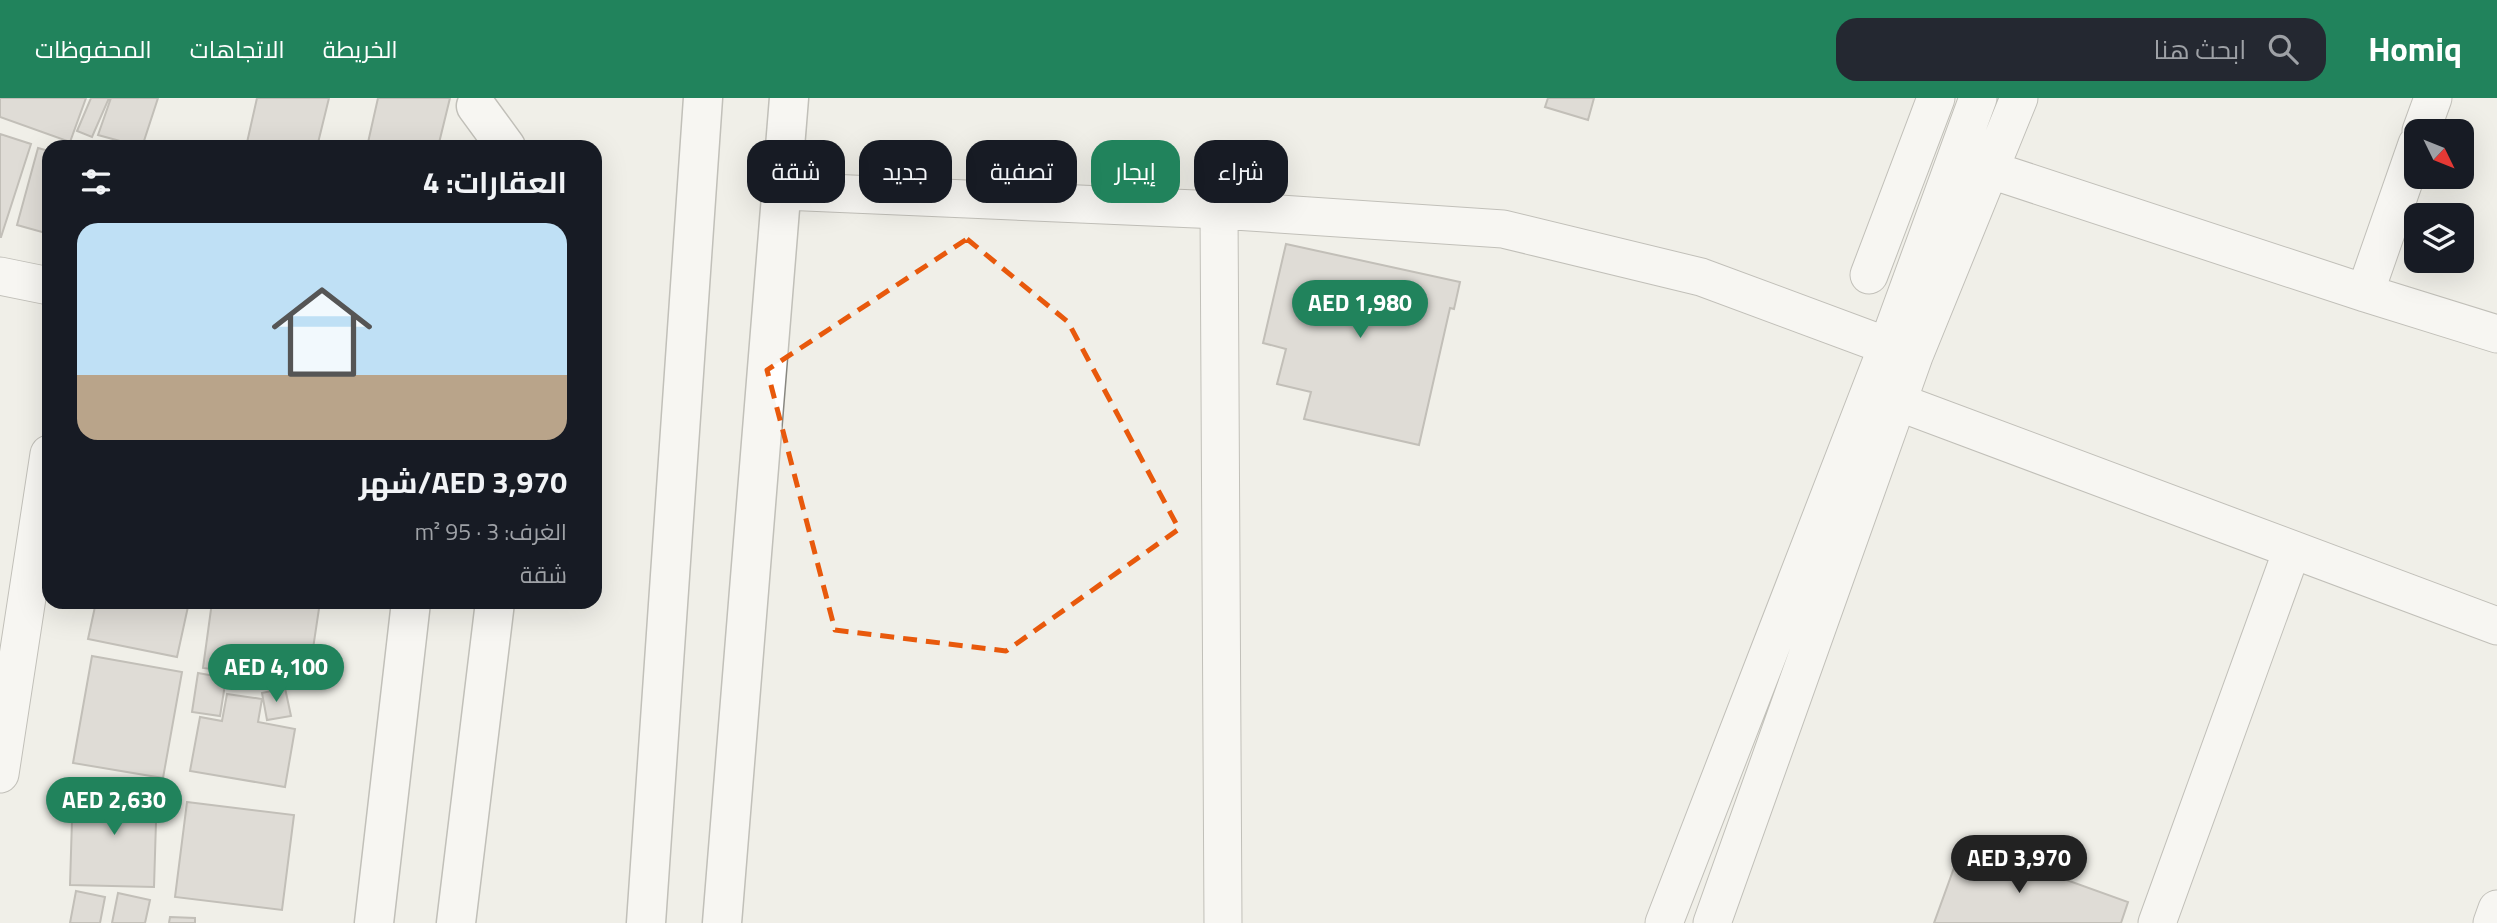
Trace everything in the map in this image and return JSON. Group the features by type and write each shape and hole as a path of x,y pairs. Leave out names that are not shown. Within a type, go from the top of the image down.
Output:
{"main road":[{"path":"646,923 704,98"},
{"path":"786,140 789,98"},
{"path":"471,140 476,102"},
{"path":"476,102 501,140"},
{"path":"722,923 781,203"},
{"path":"374,923 410,609"},
{"path":"456,923 494,609"}],"street":[{"path":"1869,275 1936,98"},
{"path":"1712,923 1898,402 1900,351 1978,98"},
{"path":"1664,923 1900,351 1991,170 2019,98"},
{"path":"2425,119 2433,98"},
{"path":"1991,170 2497,334"},
{"path":"2365,293 2404,181"},
{"path":"845,194 1219,210 1503,229 1701,277 1900,351"},
{"path":"1219,210 1223,923"},
{"path":"0,276 42,285"},
{"path":"1898,402 2497,626"},
{"path":"0,774 4,722 42,496"},
{"path":"2157,923 2292,550"},
{"path":"2492,923 2497,909"}],"highlighted area":[{"path":"967,239 1068,322 1179,529 1006,651 835,630 767,370"}],"building":[{"path":"0,98 86,98 71,140 0,117"},
{"path":"91,98 109,98 92,137 77,131"},
{"path":"111,98 158,98 144,140 116,140 98,135"},
{"path":"257,98 329,98 319,140 248,140"},
{"path":"378,98 450,98 440,140 369,140"},
{"path":"1548,98 1594,98 1588,120 1545,107"},
{"path":"0,134 31,144 1,237 0,237"},
{"path":"38,148 42,149 42,232 17,225"},
{"path":"1286,244 1460,282 1454,309 1450,308 1419,445 1304,419 1311,392 1277,384 1286,349 1263,343"},
{"path":"94,609 187,609 177,657 88,639"},
{"path":"211,609 319,609 308,682 203,668"},
{"path":"92,656 182,672 163,778 73,763"},
{"path":"198,673 226,678 220,716 192,712"},
{"path":"285,688 291,716 267,720 262,693"},
{"path":"227,694 262,699 258,722 295,729 285,787 190,771 200,717 222,721"},
{"path":"73,788 157,789 154,887 70,885"},
{"path":"187,802 294,815 282,910 175,897"},
{"path":"1963,843 2128,902 2121,923 1934,923"},
{"path":"76,891 105,897 100,923 70,923"},
{"path":"118,893 150,900 145,923 112,923"},
{"path":"170,917 195,918 195,923 169,923"}]}
